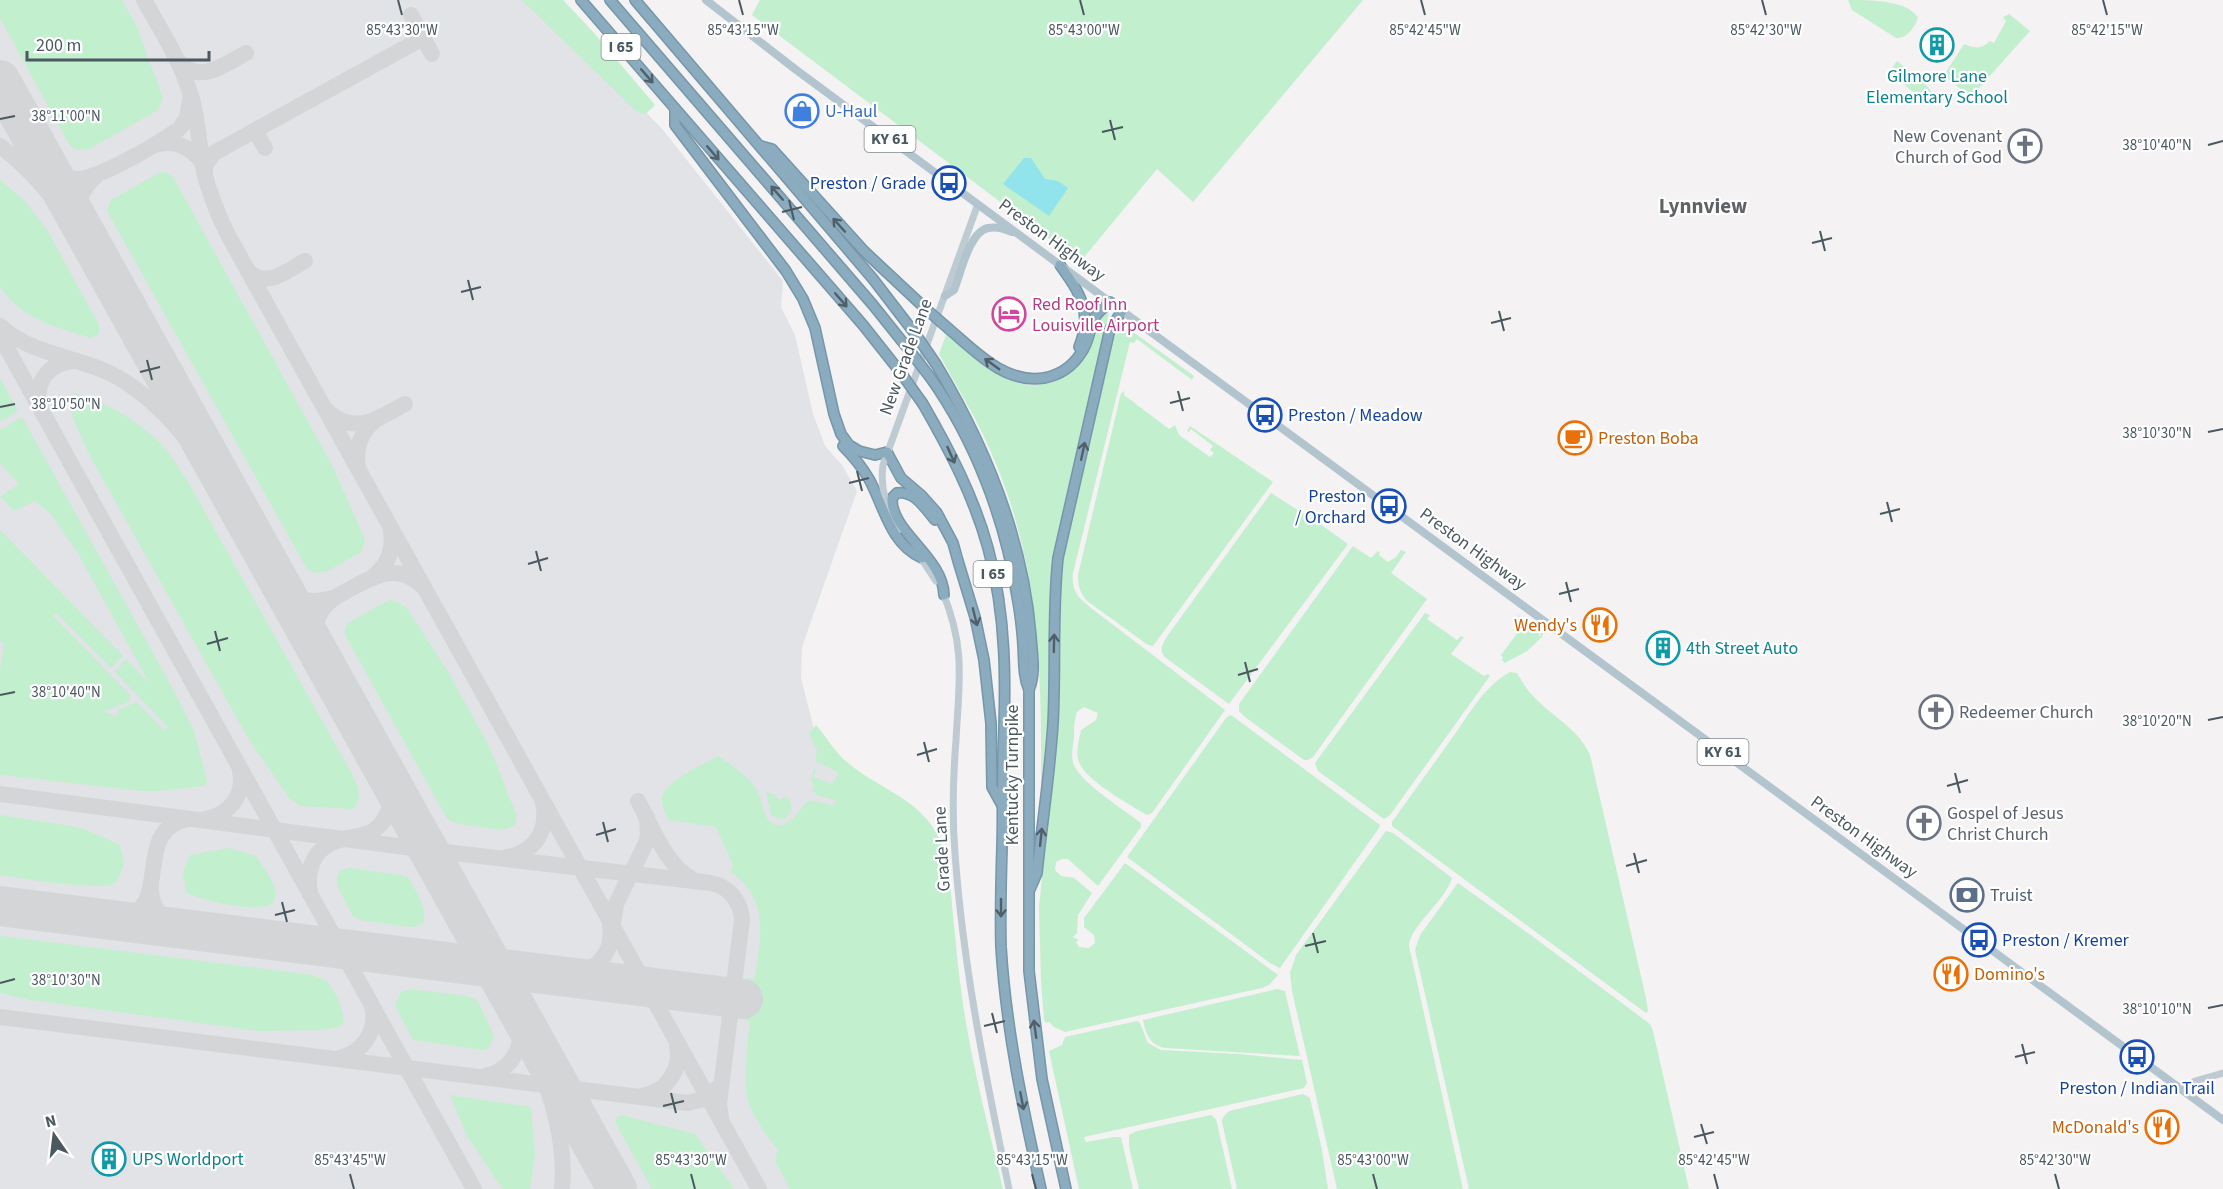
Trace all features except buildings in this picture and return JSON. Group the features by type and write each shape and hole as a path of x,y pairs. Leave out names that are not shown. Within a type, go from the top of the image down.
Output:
{"highway":[{"name":"I 65","path":"581,0 863,325 901,373 944,439 977,515 991,561 1004,640 1006,705 1000,917 1006,1003 1015,1067 1041,1189"},
{"name":"Kentucky Turnpike","path":"610,0 873,305 909,350 930,377 954,415 975,457 1002,529 1017,593 1023,637 1025,681 1029,690 1028,944 1033,1016 1045,1095 1066,1189"},
{"path":"635,0 873,279 936,364 978,442 1013,537 1030,622 1033,680 1029,690"},
{"path":"675,109 675,125 798,288 815,328 834,414 841,435 858,452 875,455 887,452 902,478 926,499 937,513 953,543 975,617 984,660 991,723 992,787 1003,807"},
{"path":"761,146 772,149 864,251 926,309 1009,375 1027,380 1044,378 1056,375 1075,362 1083,351 1096,316 1110,302"},
{"path":"1044,378 1063,366 1075,354 1082,339 1085,324 1082,298 1060,264"},
{"path":"1028,894 1037,873 1050,759 1055,586 1058,558 1110,328 1122,311"},
{"path":"823,361 820,371 834,431 867,476 890,526 912,554 922,558"},
{"path":"944,595 942,579 897,516 892,504 894,495 900,492 908,493 923,506 942,530 958,561"}],"main road":[{"name":"Preston Highway","path":"706,0 795,69 1122,311 2223,1120"},
{"name":"New Grade Lane","path":"894,521 884,496 881,477 887,452 978,204"},
{"path":"945,296 954,290 973,241 981,231 997,227 1020,235"},
{"name":"Grade Lane","path":"894,521 934,575 944,595 953,623 960,658 953,817 965,949 974,1018 1009,1189"},
{"path":"2183,1091 2195,1081 2223,1073"}],"shaded area":[{"path":"0,0 539,0 663,130 783,281 781,307 795,335 813,414 825,446 842,465 857,491 802,647 801,678 816,737 947,926 975,1081 999,1189 0,1189"}],"green space":[{"path":"0,0 122,0 136,25 163,98 158,110 89,149 77,150 70,146 0,18"},
{"path":"522,0 563,0 655,105 646,114 637,112"},
{"path":"760,0 1363,0 1193,202 1157,169 1080,262 752,15"},
{"path":"1848,0 1897,4 1913,12 1918,18 1910,32 1903,37 1896,38 1852,10"},
{"path":"2009,14 2030,31 1971,97 1948,79 1946,72 1964,44 1977,47 1984,46 1990,41 1994,43 2006,21 2003,17"},
{"path":"1897,61 1926,85 1935,96 1930,102 1919,97 1889,72"},
{"path":"166,172 173,177 333,467 365,540 361,552 326,572 315,573 307,569 107,211 111,200 159,173"},
{"path":"0,180 25,201 47,230 99,325 99,334 91,338 40,320 18,306 0,286"},
{"path":"1106,312 1109,314 1062,521 1050,653 1049,719 1044,784 1041,785 1038,656 1028,573 1019,532 990,450 939,354 947,332 982,363 1008,379 1022,384 1037,385 1053,382 1068,374 1084,357 1090,348 1096,325"},
{"path":"1125,328 1194,376 1192,380 1137,339 1134,343 1130,342 1073,573 1074,589 1091,608 1225,710 1152,813 1147,815 1097,783 1081,767 1077,752 1081,730 1096,720 1098,713 1084,707 1077,712 1072,753 1076,770 1103,795 1141,823 1141,827 1098,886 1068,859 1056,862 1055,870 1061,876 1074,878 1092,893 1078,915 1077,933 1073,937 1079,940 1076,942 1079,947 1089,948 1095,943 1094,935 1084,927 1084,918 1125,863 1278,975 1269,985 1262,988 1065,1032 1044,1020 1039,908 1055,746 1061,574 1071,517 1114,337 1118,330"},
{"path":"0,378 18,411 0,422"},
{"path":"1125,388 1124,395 1169,429 1175,425 1179,435 1210,457 1214,453 1210,450 1213,446 1191,429 1187,431 1190,426 1273,482 1153,646 1148,645 1087,601 1078,583 1121,393"},
{"path":"75,393 112,408 147,431 168,453 187,480 352,774 359,796 353,809 300,806 289,798 248,738 91,458 73,419 70,397"},
{"path":"22,417 194,731 207,780 204,786 142,791 0,775 0,670 4,643 0,642 0,530 123,656 111,668 56,613 53,616 130,695 130,700 106,710 107,714 110,713 116,718 118,710 136,702 165,731 168,727 115,672 126,659 150,684 76,550 50,513 35,501 14,511 0,497 19,484 0,463 0,430"},
{"path":"1271,493 1348,544 1229,704 1166,658 1162,653 1162,647 1168,635"},
{"path":"1353,546 1371,558 1378,551 1379,555 1388,562 1401,550 1406,552 1391,573 1427,599 1313,757 1304,760 1245,717 1239,711 1239,704"},
{"path":"389,600 406,607 447,670 490,748 516,814 516,822 512,827 502,830 454,823 446,817 345,635 348,623"},
{"path":"1425,613 1430,615 1427,619 1457,640 1461,636 1464,637 1451,654 1484,676 1488,674 1490,676 1390,815 1384,819 1318,771 1315,763"},
{"path":"1517,614 1539,631 1540,639 1527,651 1505,663 1501,655 1524,624"},
{"path":"1510,672 1517,673 1531,694 1573,731 1590,755 1646,998 1648,1011 1646,1013 1392,826 1392,822 1479,700 1493,684"},
{"path":"1231,715 1380,825 1280,968 1270,963 1127,857 1226,718"},
{"path":"816,725 843,759 916,808 939,838 948,870 959,977 970,1045 1003,1189 790,1189 775,1160 778,1149 761,1126 748,1101 746,1074 750,1021 741,1019 746,978 755,979 760,934 757,908 744,883 731,872 733,865 716,827 669,820 662,798 664,792 677,780 718,756 749,780 757,790 766,815 773,824 787,823 810,800 834,806 835,800 812,792 814,785 811,780 814,768 816,770 814,777 833,784 838,772 815,761 817,750 809,733"},
{"path":"766,792 782,800 784,796 789,799 792,808 786,818 778,819 771,815"},
{"path":"0,815 84,829 120,845 124,864 117,882 95,886 0,875"},
{"path":"1386,831 1393,833 1452,878 1443,895 1415,930 1409,946 1463,1189 1337,1189 1292,991 1290,973 1296,955"},
{"path":"229,848 256,856 274,887 275,899 272,904 241,907 186,893 183,872 190,855"},
{"path":"350,868 407,876 422,903 424,922 415,927 399,926 361,920 353,916 337,885 337,876 341,870"},
{"path":"1458,883 1650,1024 1689,1189 1469,1189 1415,950 1420,935"},
{"path":"0,936 312,975 326,981 333,990 341,1007 343,1023 339,1027 323,1030 259,1031 30,1000 0,993"},
{"path":"410,989 467,996 477,1000 494,1036 489,1047 484,1050 413,1040 395,1005 401,992"},
{"path":"1277,989 1285,991 1300,1056 1165,1048 1155,1044 1145,1030 1143,1020"},
{"path":"1137,1021 1148,1043 1161,1050 1302,1060 1307,1083 1304,1088 1084,1137 1086,1142 1121,1137 1133,1189 1079,1189 1049,1051 1062,1045 1065,1037"},
{"path":"1303,1094 1310,1098 1328,1189 1237,1189 1222,1122 1223,1117 1229,1111"},
{"path":"450,1095 531,1107 535,1155 530,1189 504,1189 499,1184 467,1136"},
{"path":"621,1115 695,1134 734,1189 652,1189 615,1122"},
{"path":"1211,1115 1216,1119 1232,1189 1139,1189 1129,1147 1129,1135 1137,1131"}],"water":[{"path":"1024,158 1031,158 1045,179 1058,181 1068,188 1049,216 1003,184"}],"taxiway":[{"path":"144,0 171,48 188,86 194,107 207,184 228,235 759,1189"},
{"path":"411,15 432,54"},
{"path":"204,173 206,164 214,153 423,38"},
{"path":"178,61 194,72 203,72 220,67 246,53"},
{"path":"44,160 58,172 71,178 86,178 99,174 179,129 187,118 190,100"},
{"path":"255,131 265,148"},
{"path":"155,145 169,143 182,146 194,153 203,164"},
{"path":"0,146 30,172 43,187 103,266"},
{"path":"82,228 79,213 80,199 86,187 97,175"},
{"path":"248,271 255,276 269,278 284,273 305,261"},
{"path":"0,326 29,345 93,366 124,381 143,395 176,426 217,481 307,635"},
{"path":"0,336 474,1189"},
{"path":"39,404 39,387 46,374 58,365 74,361"},
{"path":"327,411 347,423 357,424 375,419 405,404"},
{"path":"358,467 357,453 360,441 375,420"},
{"path":"374,576 389,556 392,545 391,532"},
{"path":"318,652 315,627 318,617 330,601 368,580 386,574 404,575 422,586"},
{"path":"284,586 295,595 307,600 319,601 333,598"},
{"path":"310,892 310,869 321,850 342,839 372,831 383,821 391,804 389,782 361,732"},
{"path":"206,819 222,813 234,802 240,788 240,771"},
{"path":"0,794 718,885 737,901 742,920 719,1104 721,1118"},
{"path":"638,801 667,855 683,873 692,879"},
{"path":"507,857 525,851 537,839 544,823 543,804"},
{"path":"612,930 616,904 646,843 647,817"},
{"path":"98,918 121,918 137,912 146,900 151,886 156,853 161,838 171,826 188,819"},
{"path":"417,849 434,863 504,993 538,1063 560,1137 563,1163 562,1189"},
{"path":"151,887 157,911 176,925 192,930"},
{"path":"519,969 564,975 586,971 604,956 610,941 610,924"},
{"path":"339,1058 355,1051 367,1039 373,1024 372,1006"},
{"path":"0,1017 688,1103 700,1100 716,1089"},
{"path":"485,1076 501,1070 513,1059 519,1044 520,1027"},
{"path":"642,1096 659,1090 671,1078 677,1063 677,1045"}],"runway":[{"path":"0,80 617,1189"},
{"path":"0,906 743,999"}],"place":[{"name":"Gilmore Lane Elementary School","path":"1937,45"},
{"name":"U-Haul","path":"802,111"},
{"name":"New Covenant Church of God","path":"2025,146"},
{"name":"Preston / Grade","path":"949,183"},
{"name":"Red Roof Inn Louisville Airport","path":"1009,314"},
{"name":"Preston / Meadow","path":"1265,415"},
{"name":"Preston Boba","path":"1575,438"},
{"name":"Preston / Orchard","path":"1389,506"},
{"name":"Wendy's","path":"1600,625"},
{"name":"4th Street Auto","path":"1663,648"},
{"name":"Redeemer Church","path":"1936,712"},
{"name":"Gospel of Jesus Christ Church","path":"1924,823"},
{"name":"Truist","path":"1967,895"},
{"name":"Preston / Kremer","path":"1979,940"},
{"name":"Domino's","path":"1951,974"},
{"name":"Preston / Indian Trail","path":"2137,1057"},
{"name":"McDonald's","path":"2162,1127"},
{"name":"UPS Worldport","path":"109,1159"}],"district":[{"name":"Lynnview","path":"1703,206"}]}
